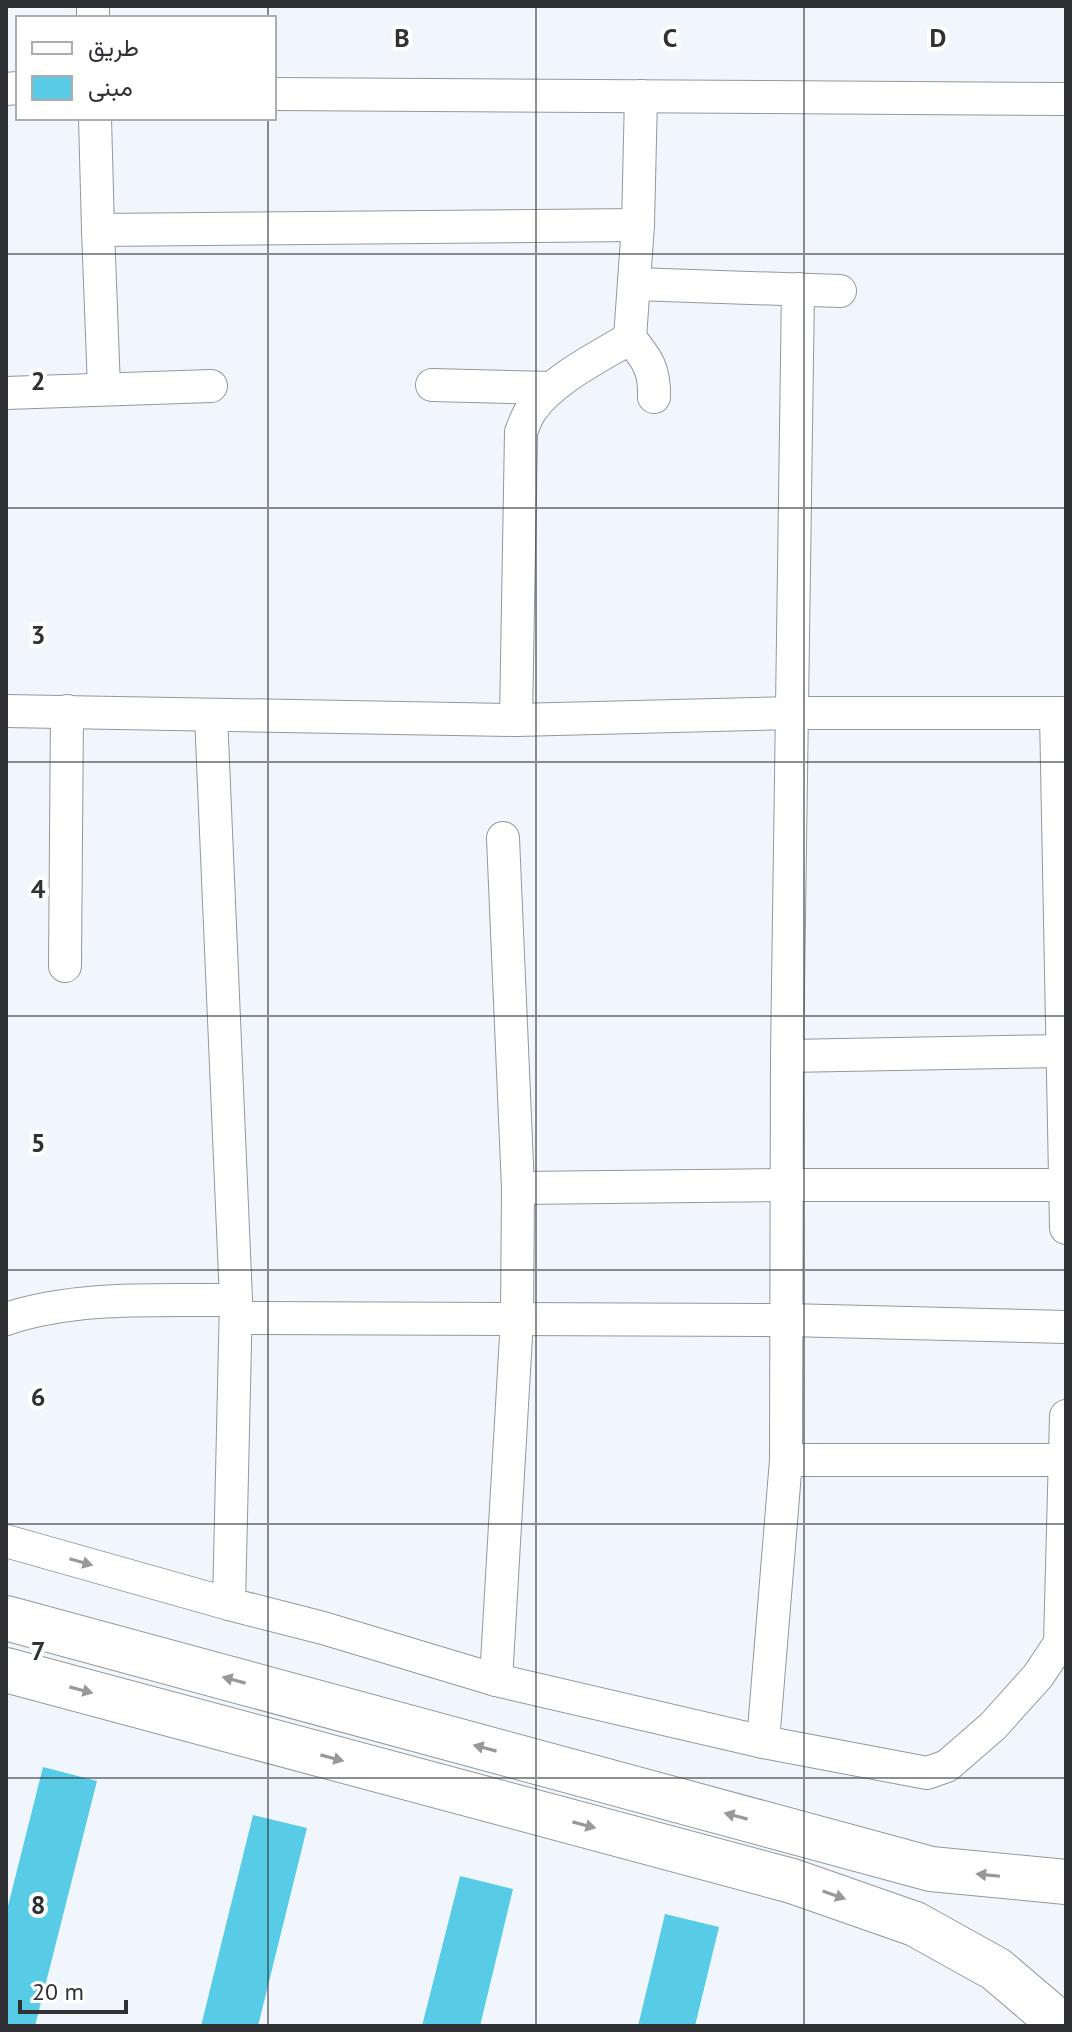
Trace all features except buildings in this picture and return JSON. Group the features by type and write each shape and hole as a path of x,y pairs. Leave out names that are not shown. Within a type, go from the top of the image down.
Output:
{"main road":[{"path":"6,1618 931,1869 1066,1882"},
{"path":"6,1670 792,1881 915,1924 996,1969 1063,2026"}],"street":[{"path":"276,94 1066,99"},
{"path":"641,96 638,225 630,338 648,360 655,380 654,397"},
{"path":"95,120 104,388"},
{"path":"98,230 638,225"},
{"path":"635,284 840,291"},
{"path":"763,1742 786,1460 787,1056 798,289"},
{"path":"516,720 521,432 531,409 552,388 630,338"},
{"path":"432,385 552,388"},
{"path":"6,393 211,386"},
{"path":"6,711 516,720 793,713 1061,713 1066,1228"},
{"path":"65,966 67,711"},
{"path":"211,715 236,1309 229,1604"},
{"path":"496,1680 517,1319 518,1188 503,838"},
{"path":"787,1056 1063,1051"},
{"path":"518,1188 1066,1185"},
{"path":"6,1319 61,1306 129,1301 236,1309 517,1319 787,1320 1066,1327"},
{"path":"6,1541 323,1628 496,1680 763,1742 927,1773 947,1766 993,1726 1038,1676 1060,1643 1066,1416"},
{"path":"786,1460 1066,1460"}]}
